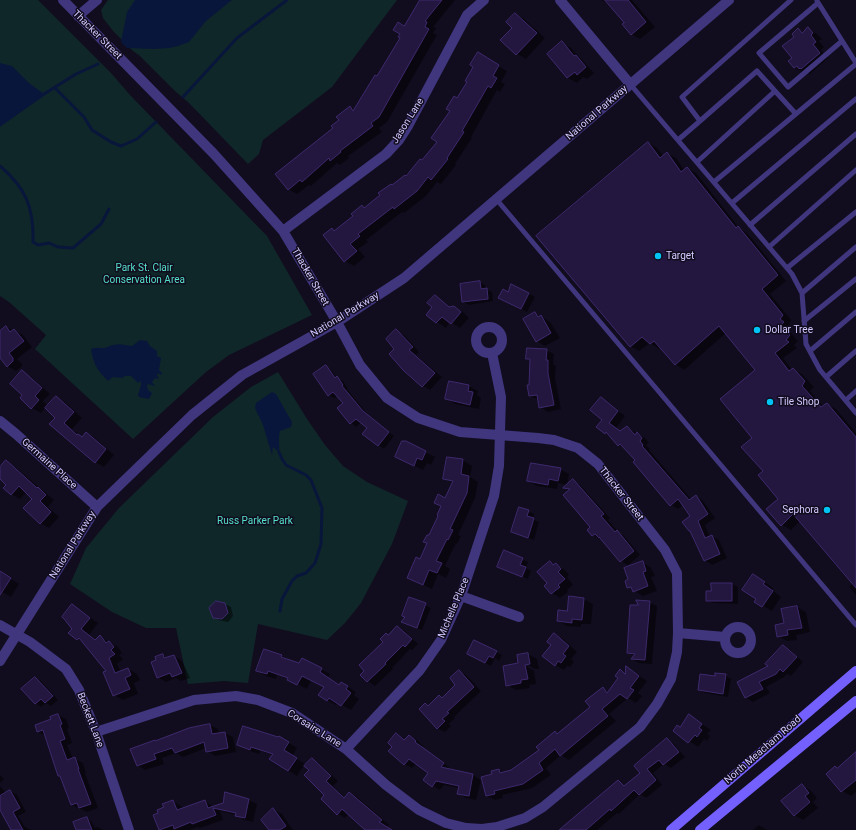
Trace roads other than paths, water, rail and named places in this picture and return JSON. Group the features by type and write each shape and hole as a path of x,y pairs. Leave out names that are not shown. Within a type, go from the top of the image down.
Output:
{"main road":[{"name":"North Meacham Road","path":"671,830 856,671"},
{"name":"North Meacham Road","path":"700,830 856,701"}],"street":[{"name":"Thacker Street","path":"62,0 214,154 283,231 337,322 360,365 387,398 418,418 460,432 554,440 578,448 598,464 665,550 677,573 678,633"},
{"path":"78,16 97,0"},
{"name":"Jason Lane","path":"283,231 386,154 408,126 467,15 484,0"},
{"path":"560,0 630,84"},
{"name":"National Parkway","path":"0,661 97,507 192,416 242,375 337,322 404,278 729,0"},
{"name":"Michelle Place","path":"346,749 420,670 441,640 461,596 494,496 499,466 501,397 492,353"},
{"name":"Germaine Place","path":"0,421 97,507"},
{"path":"461,596 519,617"},
{"name":"Beckett Lane","path":"0,625 30,642 66,669 79,690 96,732 129,830"},
{"path":"678,633 725,637"},
{"name":"Corsaire Lane","path":"96,732 194,700 236,696 258,700 292,713 346,749 386,785 419,810 446,823 466,829 493,829 525,818 543,807 640,726 658,704 670,679 677,652 678,633"}],"lane":[{"path":"700,121 682,97 791,0"},
{"path":"714,182 856,64 818,1 759,53 788,87 842,41"},
{"path":"678,140 758,71 796,114"},
{"path":"630,84 792,274 802,293 806,344 826,377 856,413"},
{"path":"697,162 775,91"},
{"path":"732,204 856,99"},
{"path":"750,225 856,134"},
{"path":"769,247 856,170"},
{"path":"496,200 856,624"},
{"path":"787,268 856,212"},
{"path":"802,293 856,248"},
{"path":"804,321 856,279"},
{"path":"810,351 856,312"},
{"path":"826,377 856,351"},
{"path":"846,400 856,391"}],"water":[{"path":"135,0 232,0 206,21 189,42 169,48 154,49 127,48 121,42 127,12"},
{"path":"0,63 12,66 29,83 44,94 0,125"},
{"path":"140,340 147,341 150,346 157,351 157,356 161,358 159,370 162,373 161,375 158,373 157,375 159,379 155,378 152,382 155,386 148,384 147,386 148,390 152,393 149,399 139,397 138,395 141,381 138,383 131,376 125,376 122,378 113,377 108,381 96,367 91,349 105,348 118,344 132,346"},
{"path":"272,392 276,394 292,422 291,427 280,431 279,452 273,447 272,455 263,425 255,408 256,403"}],"waterway":[{"path":"183,97 237,38 287,0"},
{"path":"0,125 44,94 76,74 98,64"},
{"path":"55,88 84,117 92,130 111,142 121,146 137,139 156,122"},
{"path":"0,166 16,182 27,200 32,219 33,242 38,245 49,243 58,247 73,248 101,224 109,209"},
{"path":"279,452 286,465 306,475 311,480 322,508 321,544 315,563 306,573 297,576 292,581 282,599 280,611"}],"place":[{"name":"Target","path":"658,256"},
{"name":"Dollar Tree","path":"757,330"},
{"name":"Tile Shop","path":"770,402"},
{"name":"Sephora","path":"827,510"}],"park label":[{"name":"Park St. Clair Conservation Area","path":"144,274"},
{"name":"Russ Parker Park","path":"255,521"}]}
